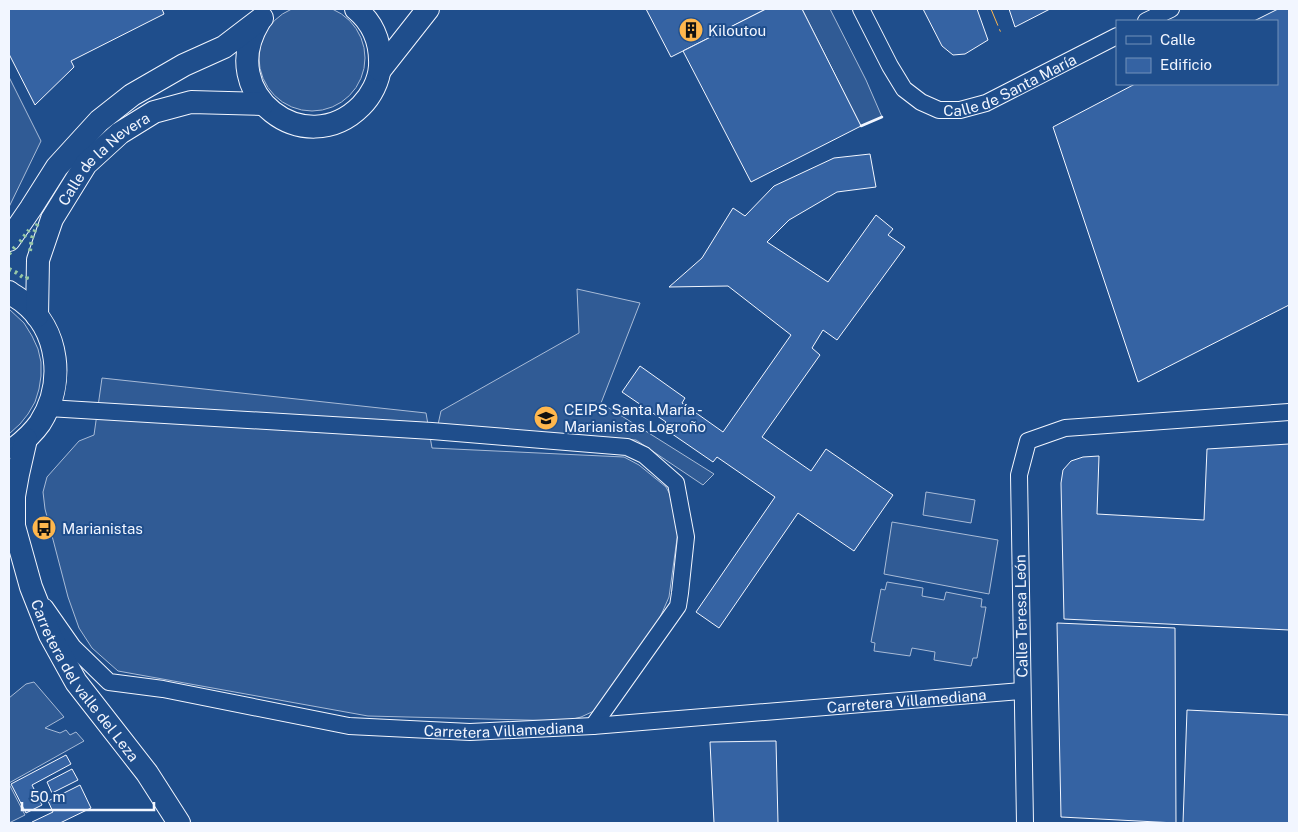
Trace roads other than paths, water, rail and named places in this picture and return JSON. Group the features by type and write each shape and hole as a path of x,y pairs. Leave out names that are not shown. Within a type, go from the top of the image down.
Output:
{"main road":[{"path":"267,13 252,34 247,52 247,70 253,88 263,104 276,115 290,123 324,126 340,121 354,113 366,101 375,86 380,70 377,40 371,26 356,9"},
{"path":"380,70 428,9"},
{"name":"Calle de la Nevera","path":"9,240 32,208 57,167 99,121 132,95 184,65 224,47 267,13"},
{"name":"Calle de la Nevera","path":"37,316 38,260 52,218 86,164 120,133 154,112 190,102 263,104"},
{"path":"9,292 22,301 37,316 46,329 52,344 56,376 54,392 48,408 39,424 18,445"},
{"name":"Carretera del valle del Leza","path":"18,445 18,474 12,522 31,587 50,635 76,682 147,773 180,823"}],"street":[{"name":"Calle de Santa María","path":"860,9 904,90 921,102 939,110 960,110 986,103 1116,37"},
{"path":"1148,20 1170,9"},
{"path":"48,408 432,431 627,447 644,455 676,483 686,538 678,606 593,726"},
{"name":"Calle Teresa León","path":"1025,823 1019,475 1028,441 1065,428 1289,412"},
{"name":"Carretera Villamediana","path":"31,587 73,647 109,682 163,689 349,726 470,732 593,726 1022,691"}],"place":[{"name":"Kiloutou","path":"691,30"},
{"name":"CEIPS Santa María - Marianistas Logroño","path":"546,418"},
{"name":"Marianistas","path":"44,528"}]}
